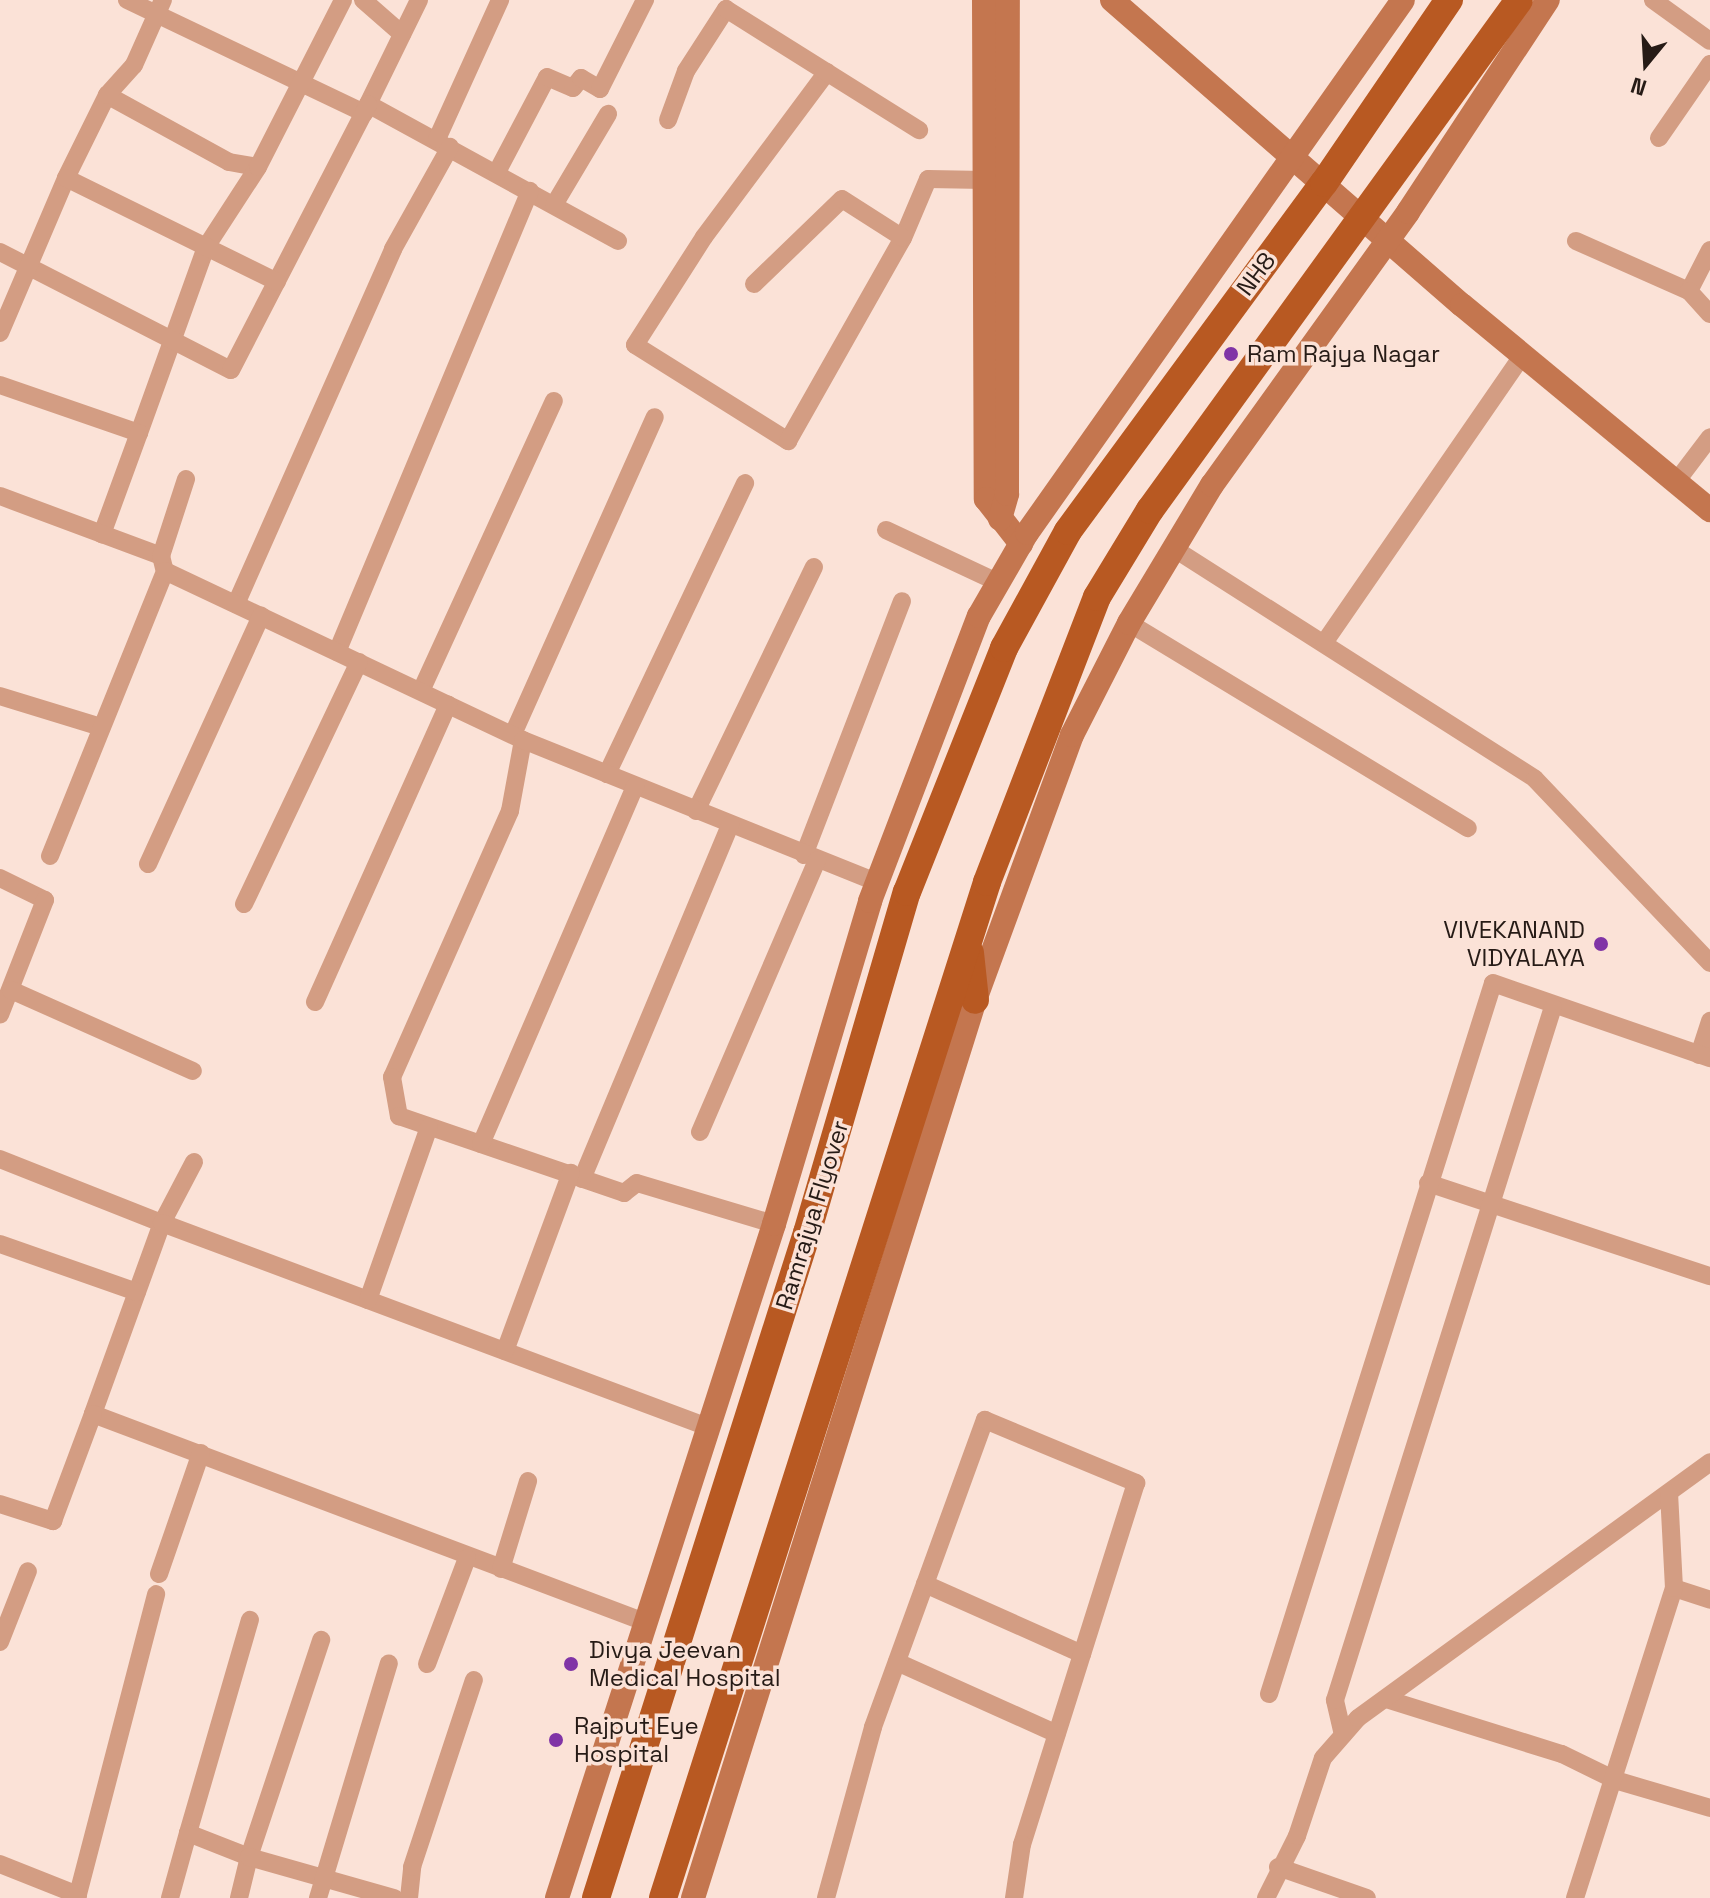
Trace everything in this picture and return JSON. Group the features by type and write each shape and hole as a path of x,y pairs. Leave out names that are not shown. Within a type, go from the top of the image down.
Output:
{"main road":[{"name":"NH8","path":"1060,546 1324,183 1449,0"},
{"path":"663,1898 969,940 1097,597 1150,510 1363,220 1519,0"},
{"name":"Ramrajya Flyover","path":"596,1898 907,892 999,662 1060,546"},
{"path":"969,940 975,1000"}],"street":[{"path":"127,0 160,8 301,84 366,108 444,143 618,241"},
{"path":"102,534 139,433 169,337 206,247 258,167 343,0"},
{"path":"363,0 402,34"},
{"path":"0,252 30,264 231,370 419,0"},
{"path":"236,604 393,249 444,143 500,0"},
{"path":"497,172 547,77 573,88 581,78 600,89 645,0"},
{"path":"984,0 986,499 1021,544 1060,546"},
{"path":"1000,519 1007,494 1008,0"},
{"path":"1112,0 1297,156 1363,220 1710,510"},
{"path":"557,1898 774,1224 877,882 996,584 1403,0"},
{"path":"693,1898 975,1000 1072,735 1129,623 1212,485 1387,240 1548,0"},
{"path":"1653,0 1710,41"},
{"path":"668,120 686,71 724,3 919,130"},
{"path":"0,333 66,178 107,95 134,65 160,8"},
{"path":"1659,138 1710,64"},
{"path":"827,72 704,237 635,345 788,441 903,238 928,179 985,180"},
{"path":"107,95 229,162 258,167"},
{"path":"554,205 608,114"},
{"path":"66,178 277,282"},
{"path":"337,652 530,191"},
{"path":"754,284 842,199 903,238"},
{"path":"1576,241 1689,291 1710,314"},
{"path":"1689,291 1710,250"},
{"path":"1324,643 1524,353"},
{"path":"0,385 139,433"},
{"path":"421,691 554,401"},
{"path":"655,417 518,737 510,811 392,1077 399,1116 624,1193 637,1183 774,1224"},
{"path":"1676,482 1710,437"},
{"path":"50,856 163,564 186,479"},
{"path":"607,774 745,483"},
{"path":"0,496 102,534 236,604 518,737 811,858 877,882"},
{"path":"886,530 996,584"},
{"path":"1173,548 1535,779 1710,963"},
{"path":"696,811 814,567"},
{"path":"700,1132 811,858 902,601"},
{"path":"148,864 261,616"},
{"path":"1129,623 1468,828"},
{"path":"244,904 359,662"},
{"path":"0,696 101,727"},
{"path":"315,1002 448,704"},
{"path":"481,1144 635,786"},
{"path":"505,1351 576,1176 730,825"},
{"path":"0,878 45,900 0,1015"},
{"path":"1269,1694 1493,983 1553,1007 1704,1056 1710,1021"},
{"path":"11,990 193,1071"},
{"path":"1343,1735 1335,1700 1553,1007"},
{"path":"368,1300 429,1127"},
{"path":"0,1159 162,1223 708,1427"},
{"path":"0,1504 53,1521 162,1223 194,1162"},
{"path":"1428,1183 1710,1276"},
{"path":"0,1244 137,1292"},
{"path":"93,1414 201,1453 467,1558 645,1622"},
{"path":"826,1898 873,1727 985,1420 1136,1483 1022,1844 1014,1898"},
{"path":"159,1574 201,1453"},
{"path":"1266,1898 1278,1867 1297,1836 1323,1758 1343,1735 1386,1699 1710,1462"},
{"path":"501,1569 528,1481"},
{"path":"1575,1898 1674,1588 1669,1493"},
{"path":"427,1664 467,1558"},
{"path":"0,1642 28,1571"},
{"path":"925,1584 1082,1654"},
{"path":"1674,1588 1710,1600"},
{"path":"0,1864 77,1896 156,1594"},
{"path":"170,1898 250,1620"},
{"path":"239,1898 249,1857 321,1640"},
{"path":"897,1662 1057,1734"},
{"path":"318,1898 389,1663"},
{"path":"409,1898 412,1867 474,1680"},
{"path":"1386,1699 1562,1754 1615,1780 1710,1808"},
{"path":"188,1833 249,1857 394,1898"},
{"path":"1278,1867 1367,1898"}],"place":[{"name":"Ram Rajya Nagar","path":"1231,354"},
{"name":"VIVEKANAND VIDYALAYA","path":"1601,944"},
{"name":"Divya Jeevan Medical Hospital","path":"571,1664"},
{"name":"Rajput Eye Hospital","path":"556,1740"}]}
